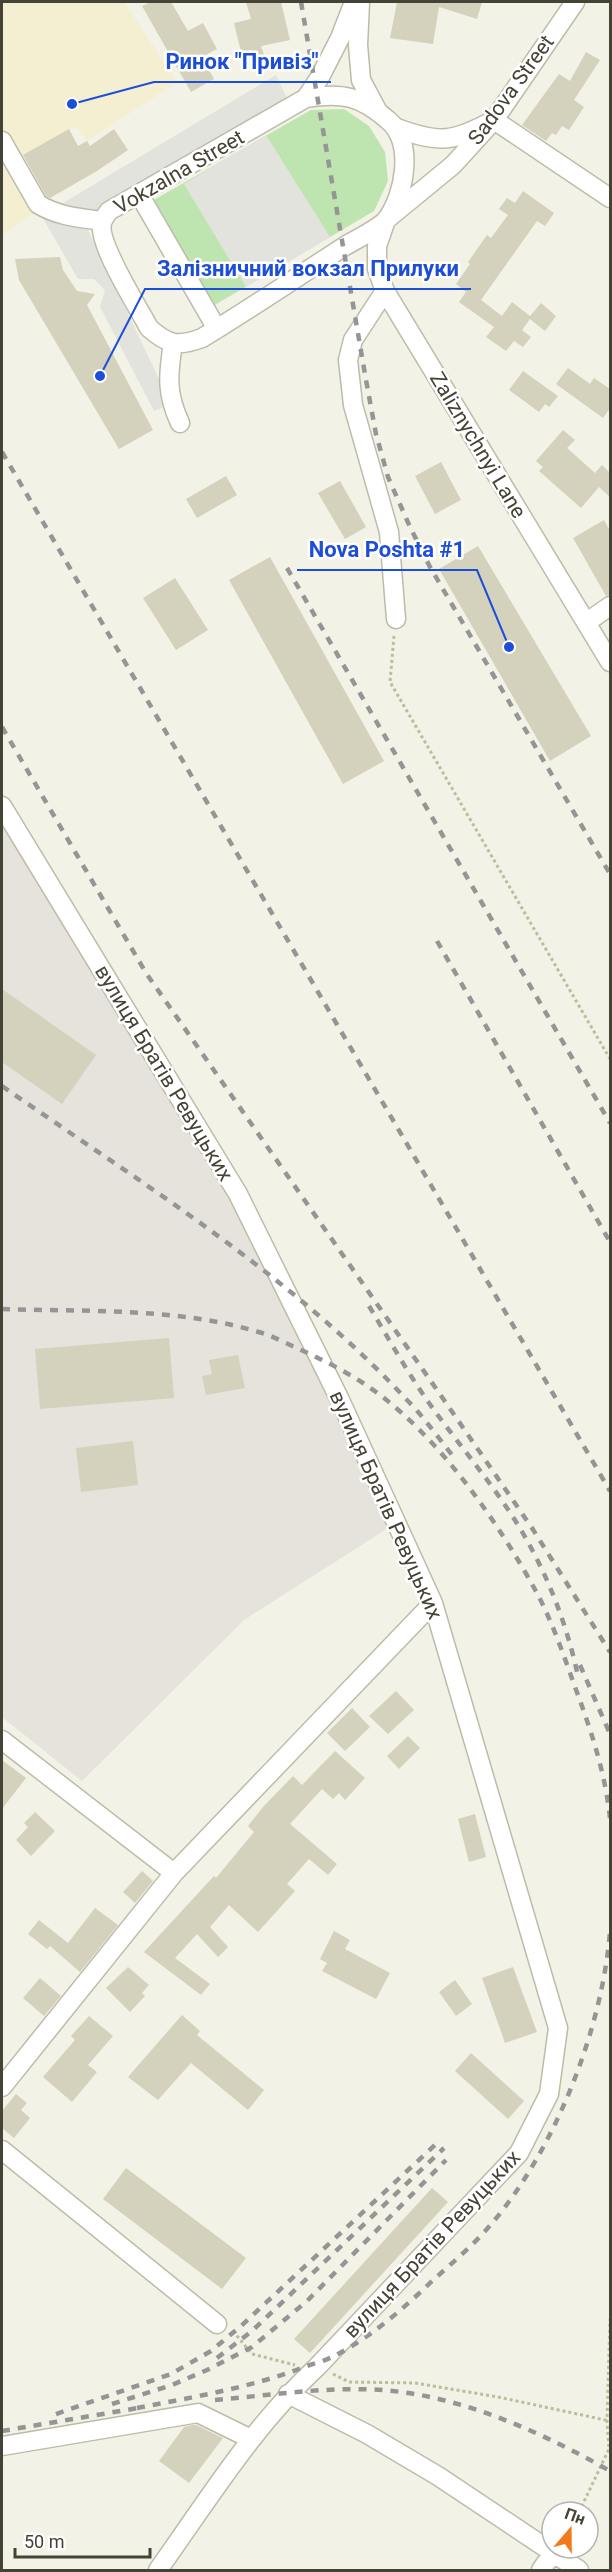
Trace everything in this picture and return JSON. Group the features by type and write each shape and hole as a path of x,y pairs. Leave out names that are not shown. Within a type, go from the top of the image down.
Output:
{"street":[{"name":"Vokzalna Street","path":"306,98 320,77 340,38 354,2"},
{"path":"360,2 358,45 361,80 377,110"},
{"name":"Sadova Street","path":"386,220 453,165 494,120 575,2"},
{"name":"Vokzalna Street","path":"173,343 160,338 149,328 105,246 101,231 102,221 109,211 306,98 335,94 349,97 377,110 397,128"},
{"path":"397,128 425,138 443,139 464,136 494,120 610,198"},
{"path":"180,423 171,404 168,379 173,343 185,344 202,338 386,220 402,183 405,152 397,128"},
{"path":"2,141 38,204 70,217 102,221"},
{"path":"139,194 217,329"},
{"name":"Zaliznychnyi Lane","path":"386,220 377,246 377,269 385,291 610,662"},
{"path":"385,291 353,340 348,360 353,405 389,532 396,619"},
{"path":"587,622 610,606"},
{"name":"вулиця Братів Ревуцьких","path":"2,806 238,1194 340,1400 433,1603 558,2028 549,2094 519,2153 317,2367 288,2394 251,2439 158,2571"},
{"path":"2,2087 174,1873 433,1603"},
{"path":"2,1740 174,1873"},
{"path":"2,2150 217,2324"},
{"path":"288,2394 367,2434 438,2476 540,2545"},
{"path":"2,2446 198,2414 251,2439"},
{"path":"562,2560 579,2571"}],"path":[{"path":"396,619 390,682 610,1059"},
{"path":"585,2500 609,2449 610,2319"},
{"path":"217,2324 231,2329 252,2354 285,2364 317,2367 349,2382 415,2383 498,2397 609,2421"}],"shaded area":[{"path":"2,2 124,2 177,82 87,141 75,126 8,165 35,213 2,235"},
{"path":"276,75 288,100 96,214 63,203"},
{"path":"266,135 330,237 246,287 184,184"},
{"path":"41,215 87,228 171,404 154,411 100,307 105,290 94,279 78,279"},
{"path":"2,806 238,1194 396,1523 244,1620 82,1781 2,1717"}],"green space":[{"path":"344,109 369,126 385,152 388,181 374,211 213,306 152,201 311,110"}],"building":[{"path":"151,2 171,2 188,31 203,23 217,49 202,57 214,79 191,92 142,6"},
{"path":"246,2 281,2 290,40 261,46 264,55 243,60 234,23 251,19"},
{"path":"397,2 482,2 477,19 439,7 433,44 390,38"},
{"path":"586,52 600,60 574,100 584,107 569,130 562,126 556,135 552,133 546,141 522,125 559,74 570,81"},
{"path":"69,129 78,146 87,141 90,146 114,129 128,150 50,198 46,196 23,155"},
{"path":"523,191 554,213 545,226 537,221 481,300 502,316 512,302 530,316 541,303 556,316 545,331 530,319 522,330 531,337 523,347 514,341 506,351 486,337 494,327 459,302 466,292 456,284 487,235 491,238 508,215 499,209 507,198 515,203"},
{"path":"60,257 63,270 77,291 95,294 87,305 153,430 119,449 19,280 15,259"},
{"path":"568,368 590,384 594,378 610,389 610,408 603,418 556,384"},
{"path":"523,371 558,396 549,407 545,404 539,412 509,390"},
{"path":"563,430 575,440 567,448 595,473 602,465 610,473 610,497 599,487 581,508 539,471 543,467 536,461"},
{"path":"441,462 461,500 435,514 415,476"},
{"path":"226,476 237,495 197,518 186,499"},
{"path":"340,481 366,527 345,539 318,493"},
{"path":"604,520 610,531 610,595 606,596 573,538"},
{"path":"478,546 591,736 550,761 439,569"},
{"path":"270,557 384,761 343,784 229,580"},
{"path":"175,578 208,630 176,650 143,598"},
{"path":"2,989 96,1055 62,1104 2,1062"},
{"path":"169,1338 174,1398 40,1409 35,1349"},
{"path":"238,1355 245,1388 206,1395 202,1376 212,1374 209,1360"},
{"path":"133,1441 138,1485 81,1492 76,1448"},
{"path":"396,1691 414,1710 388,1734 369,1716"},
{"path":"352,1708 370,1727 345,1751 327,1733"},
{"path":"408,1736 420,1748 399,1769 387,1756"},
{"path":"335,1751 365,1778 345,1800 339,1793 333,1799 322,1789 290,1824 337,1864 328,1875 309,1859 287,1884 295,1891 258,1932 229,1905 210,1927 228,1947 218,1957 197,1934 175,1958 210,1984 201,1995 144,1952 214,1876 216,1878 254,1832 248,1826 263,1807 293,1776 302,1785"},
{"path":"2,1760 26,1778 2,1809"},
{"path":"35,1812 55,1831 31,1856 16,1840 28,1827 24,1823"},
{"path":"475,1814 486,1857 469,1862 458,1819"},
{"path":"142,1871 153,1881 135,1903 123,1892"},
{"path":"95,1908 118,1925 80,1972 50,1946 47,1949 28,1934 39,1920 68,1943"},
{"path":"334,1931 350,1940 345,1949 390,1973 376,1999 322,1971 327,1963 320,1959"},
{"path":"128,1967 149,1985 142,1993 145,1996 130,2012 106,1988"},
{"path":"513,1967 537,2032 505,2043 482,1978"},
{"path":"40,1978 61,1996 44,2016 23,1998"},
{"path":"455,1980 472,2004 456,2016 439,1992"},
{"path":"182,2015 200,2031 197,2035 264,2090 248,2110 191,2063 158,2100 128,2077"},
{"path":"89,2016 113,2036 88,2065 97,2072 72,2102 43,2077 75,2040 71,2036"},
{"path":"471,2053 524,2101 508,2119 455,2071"},
{"path":"16,2094 27,2103 21,2110 30,2118 14,2138 2,2128 2,2111"},
{"path":"126,2168 246,2258 222,2289 103,2199"},
{"path":"432,2188 448,2202 310,2353 294,2339"},
{"path":"192,2425 223,2438 189,2483 159,2461 184,2427"}],"railway":[{"path":"301,2 366,380 376,434 388,477 430,567 610,874"},
{"path":"2,452 610,1491"},
{"path":"287,568 610,1123"},
{"path":"2,727 146,973 532,1528 610,1652"},
{"path":"437,941 610,1242"},
{"path":"2,1086 213,1232 313,1311 406,1399 452,1455"},
{"path":"369,1306 425,1397 519,1526 545,1576 558,1608 578,1676"},
{"path":"2,1309 133,1312 230,1325 267,1335 340,1369 389,1402 415,1425 462,1478 504,1537 538,1595 558,1640 592,1735 605,1784 610,1818"},
{"path":"580,1665 610,1734"},
{"path":"137,2408 242,2386 326,2360 351,2347 387,2321 479,2238 516,2192 556,2123 586,2047 597,2008 610,1932"},
{"path":"56,2414 171,2374 211,2351 241,2326 436,2144"},
{"path":"217,2358 252,2331 444,2148"},
{"path":"112,2404 172,2385 252,2347 307,2301 446,2160"},
{"path":"215,2400 349,2389 371,2389 421,2395 505,2420 559,2444 610,2471"},
{"path":"2,2431 144,2407"}],"place":[{"name":"Ринок \"Привіз\"","path":"72,104"},
{"name":"Залізничний вокзал Прилуки","path":"100,376"},
{"name":"Nova Poshta #1","path":"509,647"}]}
